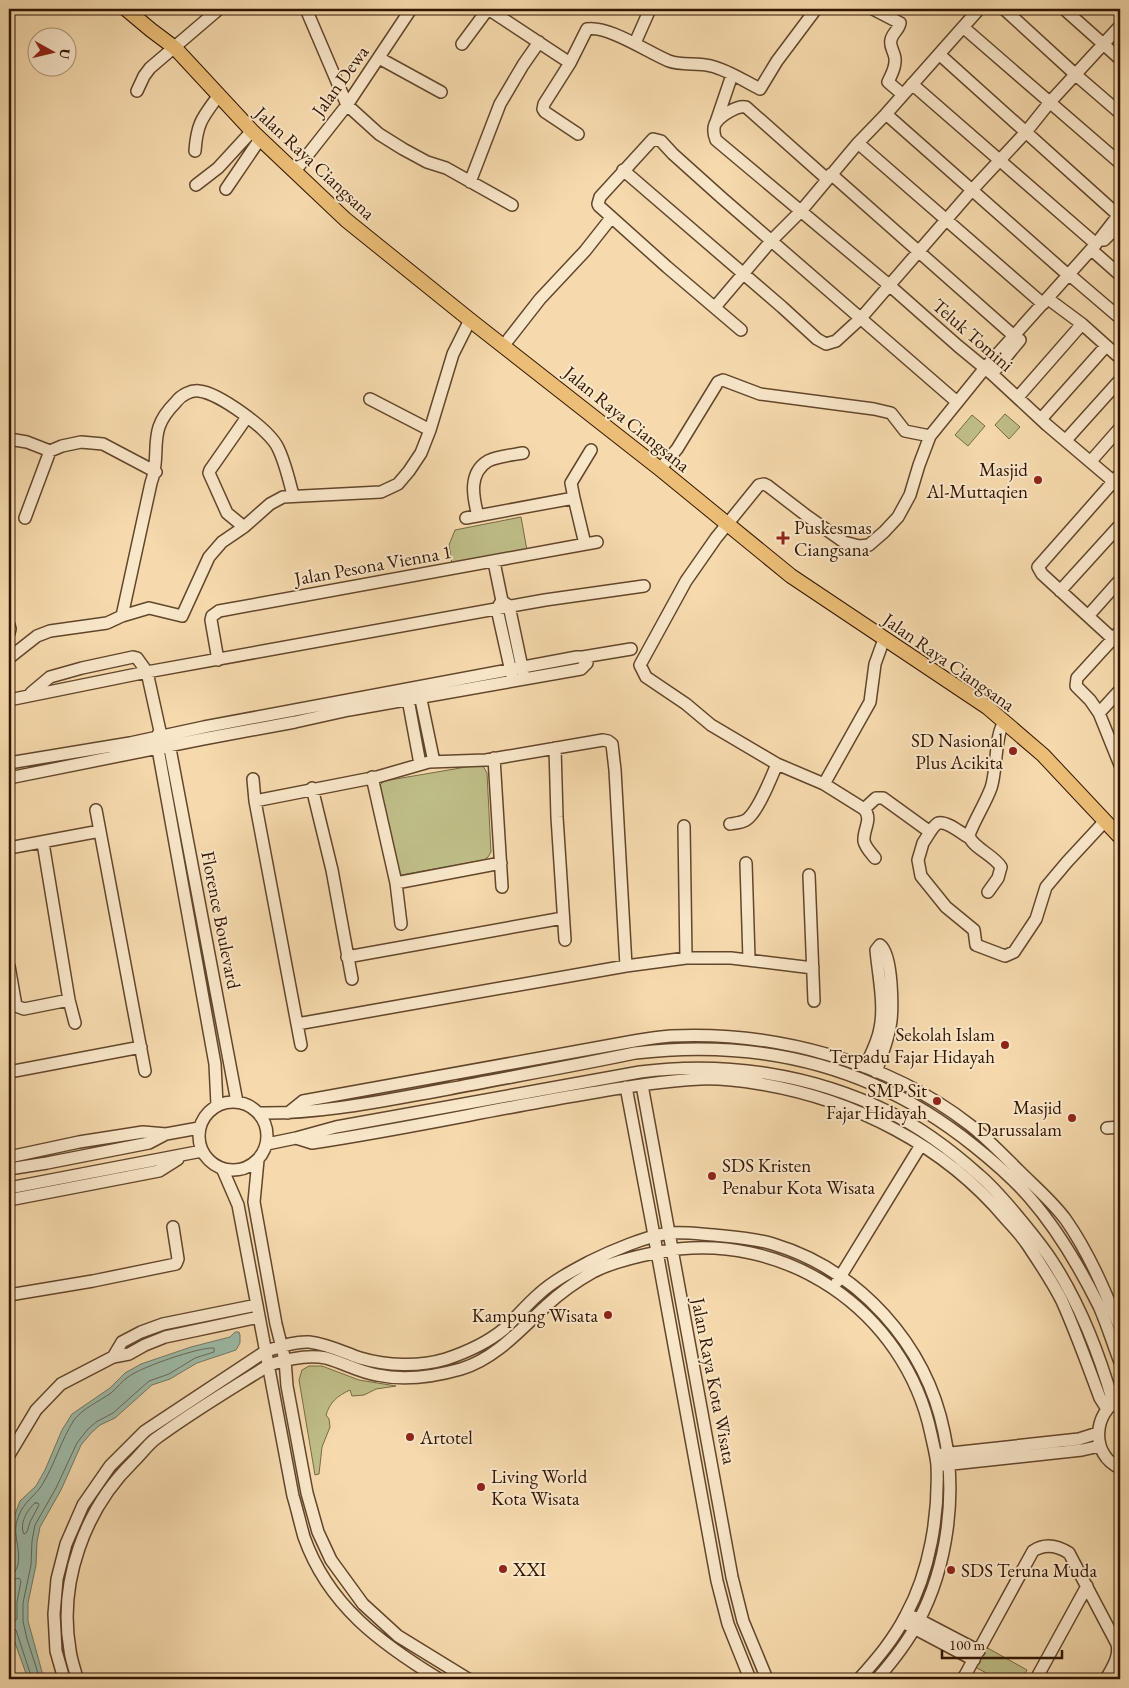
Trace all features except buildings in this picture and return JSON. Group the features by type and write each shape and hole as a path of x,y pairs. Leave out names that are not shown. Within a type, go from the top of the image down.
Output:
{"main road":[{"name":"Jalan Raya Ciangsana","path":"126,9 175,48 256,135 346,220 660,469 791,576 987,708 1043,755 1105,821 1119,833"}],"street":[{"path":"137,92 150,68 219,9"},
{"path":"306,9 347,105 379,134 403,149 427,162 446,168 512,205"},
{"name":"Jalan Dewa","path":"295,171 347,105 411,9"},
{"path":"462,44 488,9 570,63"},
{"path":"634,43 650,9"},
{"path":"578,134 543,109 544,104 570,63 585,31 590,28 605,31 634,43 671,62 709,65 760,89 777,60 816,9"},
{"path":"873,9 900,22 890,41 896,59 888,82 902,94"},
{"path":"715,307 770,241 801,211 858,143 979,9"},
{"path":"1004,9 1120,113"},
{"path":"1064,9 1120,59"},
{"path":"623,170 817,339 826,344 836,341 861,318 972,190 1026,132 1050,102 1120,26"},
{"path":"963,27 1120,163"},
{"path":"470,182 500,104 539,42"},
{"path":"875,858 865,845 864,839 868,818 864,809 824,784 777,764 711,725 686,704 646,677 640,666 686,581 727,524 759,485 764,484 768,486 844,542 859,546 869,545 884,532 898,517 910,495 930,436 957,402 989,371 1095,248 1119,214 939,54"},
{"path":"379,58 441,92"},
{"path":"716,122 732,75"},
{"path":"912,84 1095,248 1120,275"},
{"path":"196,151 196,135 200,122 219,95"},
{"path":"716,122 735,107 746,106 919,251 1014,336"},
{"path":"886,114 1120,318"},
{"name":"Teluk Tomini","path":"716,122 714,131 716,140 890,285 1041,419 1118,481"},
{"path":"196,185 256,135"},
{"path":"226,189 256,135"},
{"path":"742,330 599,206 598,200 652,139 658,140 770,241 861,318 915,368 957,402"},
{"path":"858,143 946,220 1047,302 1082,324 1120,358"},
{"path":"504,345 540,299 585,251 611,218"},
{"path":"1095,248 1116,233"},
{"path":"989,371 1014,336 1047,302"},
{"path":"9,658 37,636 50,631 107,623 122,616 150,608 182,616 209,557 222,542 283,496 381,492 398,484 410,471 420,453 430,430 453,354 470,320"},
{"path":"1018,397 1082,324"},
{"path":"1041,419 1106,346"},
{"path":"660,469 677,449 718,382 723,380 760,394 874,409 891,413 905,432 930,436"},
{"path":"1066,440 1120,380"},
{"path":"122,616 151,483 156,472 159,426 177,400 188,392 200,391 218,398 269,434 278,447 293,495"},
{"path":"370,399 430,430"},
{"path":"244,527 228,513 210,470 247,417"},
{"path":"1091,461 1120,428"},
{"path":"9,439 27,442 50,451 81,442 103,444 156,472"},
{"name":"Jalan Pesona Vienna 1","path":"218,660 211,620 212,616 219,611 591,543 574,498 571,483 591,450"},
{"path":"24,518 50,451"},
{"path":"523,453 489,461 479,470 474,481 472,517 574,498"},
{"path":"1118,481 1038,567 1042,574 1088,616 1116,635 1076,681 1076,686 1090,700 1099,713 1119,760"},
{"path":"1060,591 1120,525"},
{"path":"494,562 515,672 524,678 581,669 587,663 587,659 582,657"},
{"path":"1088,616 1120,580"},
{"path":"9,700 503,605 644,586"},
{"path":"9,625 9,633"},
{"path":"824,784 870,702 875,664 884,639"},
{"path":"9,778 162,740 204,727 407,695 582,657 631,649"},
{"path":"28,695 50,677 132,657 138,658 147,672 162,740"},
{"path":"1099,713 1120,690"},
{"path":"420,692 434,762"},
{"path":"407,695 420,764"},
{"path":"968,837 991,788 997,759 998,738 1004,723"},
{"path":"9,763 130,743 162,740"},
{"name":"Florence Boulevard","path":"162,740 237,1102"},
{"name":"Florence Boulevard","path":"162,740 215,1064 217,1105"},
{"path":"255,801 372,777 420,764 494,758 603,740 608,741 612,744 615,770 626,966"},
{"path":"555,748 557,817 565,940"},
{"path":"494,758 502,888"},
{"path":"730,824 744,822 750,817 766,790 777,764"},
{"path":"372,777 396,883 401,924"},
{"path":"253,779 255,801 301,1045"},
{"path":"312,788 332,870 352,979"},
{"path":"864,809 876,798 883,798 930,832"},
{"path":"96,810 145,1071"},
{"path":"988,892 998,878 1001,867 998,861 968,837 946,824 936,824 922,843 918,860 921,876 946,907 974,930 976,945 1005,956 1014,952 1036,920 1046,888 1066,862 1105,821"},
{"path":"684,826 686,958"},
{"path":"9,848 100,831"},
{"path":"43,843 69,1000 75,1023"},
{"path":"746,863 749,959"},
{"path":"396,883 501,864"},
{"path":"809,875 814,1001"},
{"path":"348,957 564,918"},
{"path":"880,945 886,951 891,981 891,1018 887,1042 871,1070 881,1026 880,987 876,950 880,945"},
{"path":"297,1024 626,966 686,958 749,959 812,968"},
{"path":"9,966 16,1006 18,1008 24,1009 69,1000"},
{"path":"288,1113 303,1101 670,1036 738,1038 793,1046 824,1053 871,1070 937,1103 969,1124 996,1148 1041,1191 1065,1219 1104,1289 1120,1328"},
{"path":"738,1038 751,1052"},
{"path":"604,1060 615,1045"},
{"path":"9,1072 141,1047"},
{"path":"259,1113 322,1110 397,1098 635,1053 670,1049 751,1052 800,1060 847,1074 900,1096 962,1136 1013,1179 1050,1224 1068,1251 1099,1307 1120,1362"},
{"path":"267,1144 336,1127 640,1072 672,1068 701,1067 749,1070 786,1076 816,1084 860,1099 891,1113 946,1148 980,1176 1035,1236 1053,1262 1081,1314 1106,1377 1113,1403"},
{"path":"296,1138 312,1143 320,1142 642,1084 701,1079 748,1082 833,1101 890,1126 921,1145 944,1161 983,1194 1025,1241 1061,1299 1100,1398 1113,1403"},
{"path":"860,1099 868,1082"},
{"name":"Jalan Raya Kota Wisata","path":"642,1084 732,1576 743,1621 767,1679"},
{"path":"799,1092 816,1084"},
{"path":"626,1087 654,1237"},
{"path":"258,1160 249,1166 232,1170 213,1164 202,1152 199,1139 199,1128 204,1117 217,1105 237,1102 246,1104 259,1113 267,1131 267,1144 258,1160 254,1202 276,1324 283,1346 287,1386 307,1493 318,1532 331,1560 363,1604 398,1636 468,1679"},
{"path":"930,1114 937,1103"},
{"path":"1107,1128 1120,1127"},
{"path":"10,1157 78,1142 143,1132 166,1134 199,1128"},
{"path":"9,1169 149,1143 166,1134"},
{"path":"921,1145 946,1148"},
{"path":"832,1287 841,1276 921,1145"},
{"path":"9,1188 202,1152"},
{"path":"9,1200 159,1171 183,1156"},
{"path":"10,1157 24,1166"},
{"path":"222,1168 238,1205 293,1496 305,1538 320,1569 334,1592 351,1614 389,1647 439,1679"},
{"path":"980,1176 983,1194"},
{"path":"9,1295 93,1281 176,1264 178,1259 173,1227"},
{"path":"64,1679 56,1651 54,1614 57,1580 66,1544 83,1505 110,1466 145,1431 266,1351 283,1346 306,1342 327,1345 360,1358 396,1364 419,1364 443,1360 466,1352 503,1329 540,1293 563,1277 617,1249 670,1233 740,1237 770,1243 788,1249 841,1276 863,1294 890,1321 915,1354 936,1398 949,1458 949,1502 945,1541 939,1570 917,1624 890,1665 877,1679"},
{"name":"Jalan Raya Kota Wisata","path":"654,1237 713,1560 728,1624 750,1679"},
{"path":"77,1679 69,1649 68,1614 70,1582 78,1549 94,1511 120,1475 153,1441 269,1364 308,1356 325,1358 356,1370 395,1378 420,1378 465,1368 499,1349 548,1304 594,1272 639,1256 672,1249 717,1248 755,1253 784,1262 812,1275 853,1303 881,1331 901,1358 928,1420 936,1460 936,1501 931,1540 920,1584 905,1617 877,1660 859,1679"},
{"path":"9,1455 36,1410 61,1384 113,1357 129,1354 165,1337 258,1311"},
{"path":"1113,1403 1100,1420 1098,1433 1100,1446 1106,1457 1120,1468"},
{"path":"936,1460 1079,1439 1098,1433"},
{"path":"949,1458 1082,1450 1100,1446"},
{"path":"704,1505 719,1502"},
{"path":"963,1679 1033,1551 1037,1548 1052,1546 1061,1547 1069,1553 1117,1644 1116,1660 1106,1679"},
{"path":"1036,1679 1087,1586"},
{"path":"905,1617 976,1655"}],"shaded area":[{"path":"1005,414 1020,427 1009,439 995,425"},
{"path":"972,415 985,426 968,446 955,435"},
{"path":"521,517 528,556 453,570 449,545 455,530"},
{"path":"478,765 483,766 487,773 491,852 488,857 484,860 401,875 395,873 377,790 380,785 384,781"},
{"path":"309,1366 322,1366 359,1380 396,1386 376,1389 364,1395 352,1396 350,1390 335,1400 326,1415 329,1419 330,1427 322,1447 319,1474 315,1475 299,1380 302,1370"},
{"path":"984,1646 1027,1670 1022,1679 998,1679 973,1666"}],"water":[{"path":"235,1332 239,1332 240,1335 240,1343 236,1350 197,1363 170,1379 152,1385 115,1418 100,1425 81,1445 61,1490 40,1527 36,1565 28,1603 28,1621 44,1679 28,1679 9,1626 9,1584 14,1555 11,1525 20,1501 36,1486 45,1470 62,1430 72,1414 110,1388 125,1373 141,1364 191,1347 230,1337"}],"place":[{"name":"Masjid Al-Muttaqien","path":"1038,480"},
{"name":"Puskesmas Ciangsana","path":"783,538"},
{"name":"SD Nasional Plus Acikita","path":"1013,751"},
{"name":"Sekolah Islam Terpadu Fajar Hidayah","path":"1005,1045"},
{"name":"SMP Sit Fajar Hidayah","path":"937,1101"},
{"name":"Masjid Darussalam","path":"1072,1118"},
{"name":"SDS Kristen Penabur Kota Wisata","path":"712,1176"},
{"name":"Kampung Wisata","path":"608,1315"},
{"name":"Artotel","path":"410,1437"},
{"name":"Living World Kota Wisata","path":"481,1487"},
{"name":"XXI","path":"503,1569"},
{"name":"SDS Teruna Muda","path":"951,1570"}]}
